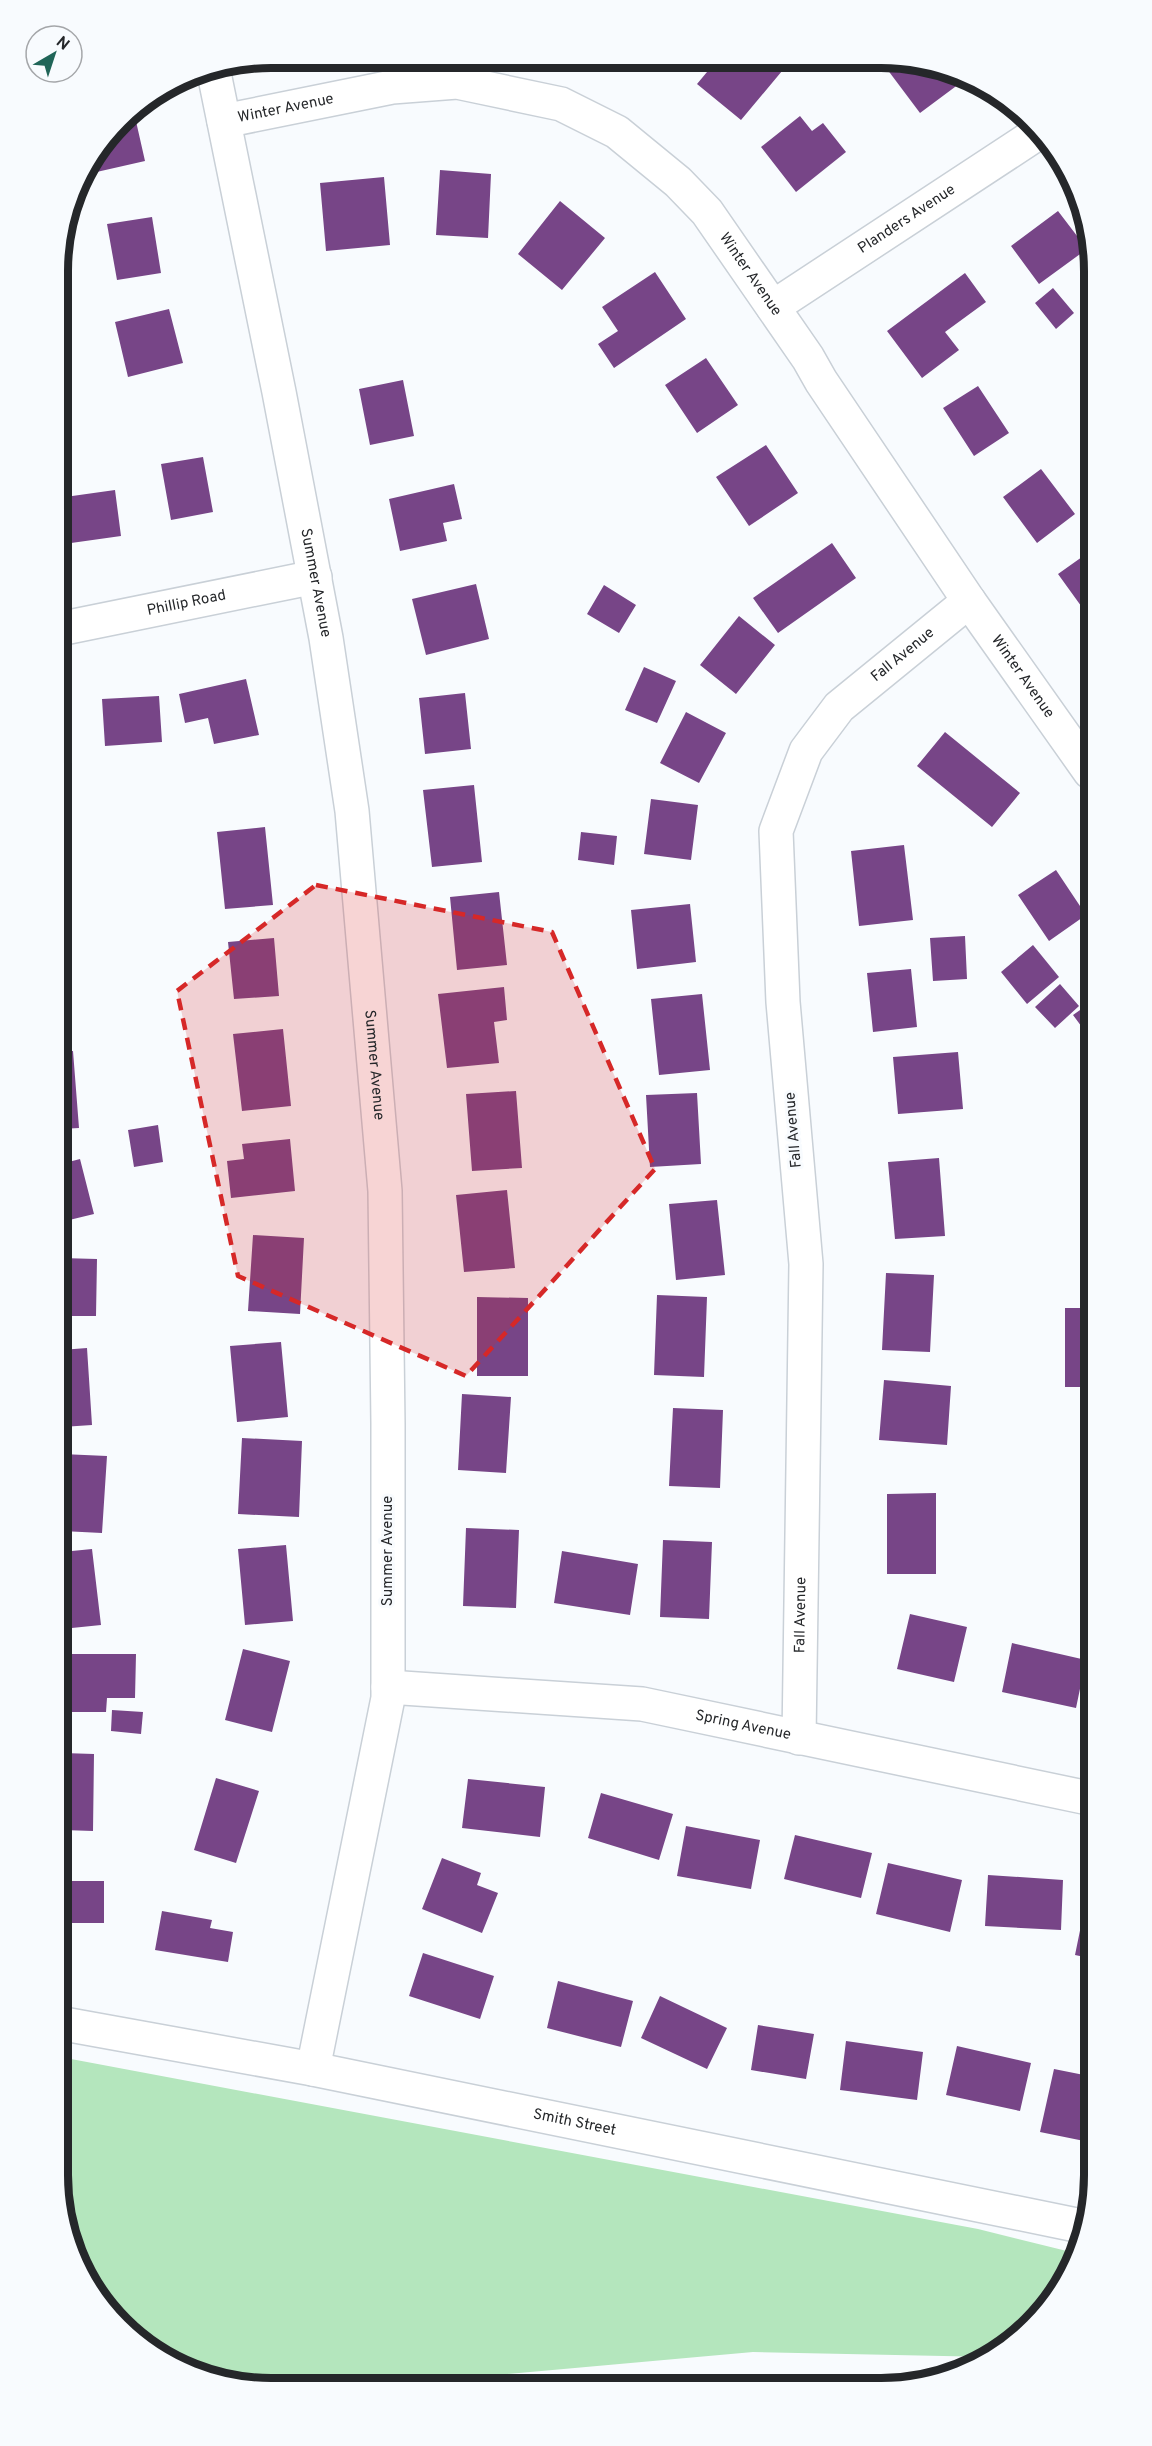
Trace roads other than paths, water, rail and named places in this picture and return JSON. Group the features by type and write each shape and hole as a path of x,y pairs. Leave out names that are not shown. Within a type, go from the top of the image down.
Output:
{"street":[{"name":"Summer Avenue","path":"215,75 326,638 351,811 385,1191 388,1698 313,2069"},
{"name":"Winter Avenue","path":"224,120 392,87 457,82 561,104 617,132 678,182 707,212 969,601 1084,764"},
{"name":"Planders Avenue","path":"773,307 1033,136"},
{"name":"Phillip Road","path":"68,627 315,577"},
{"name":"Fall Avenue","path":"798,1738 806,1263 783,1002 776,831 806,751 839,707 969,601"},
{"name":"Spring Avenue","path":"388,1687 642,1704 1084,1797"},
{"name":"Smith Street","path":"68,2025 313,2069 1079,2225"}]}
